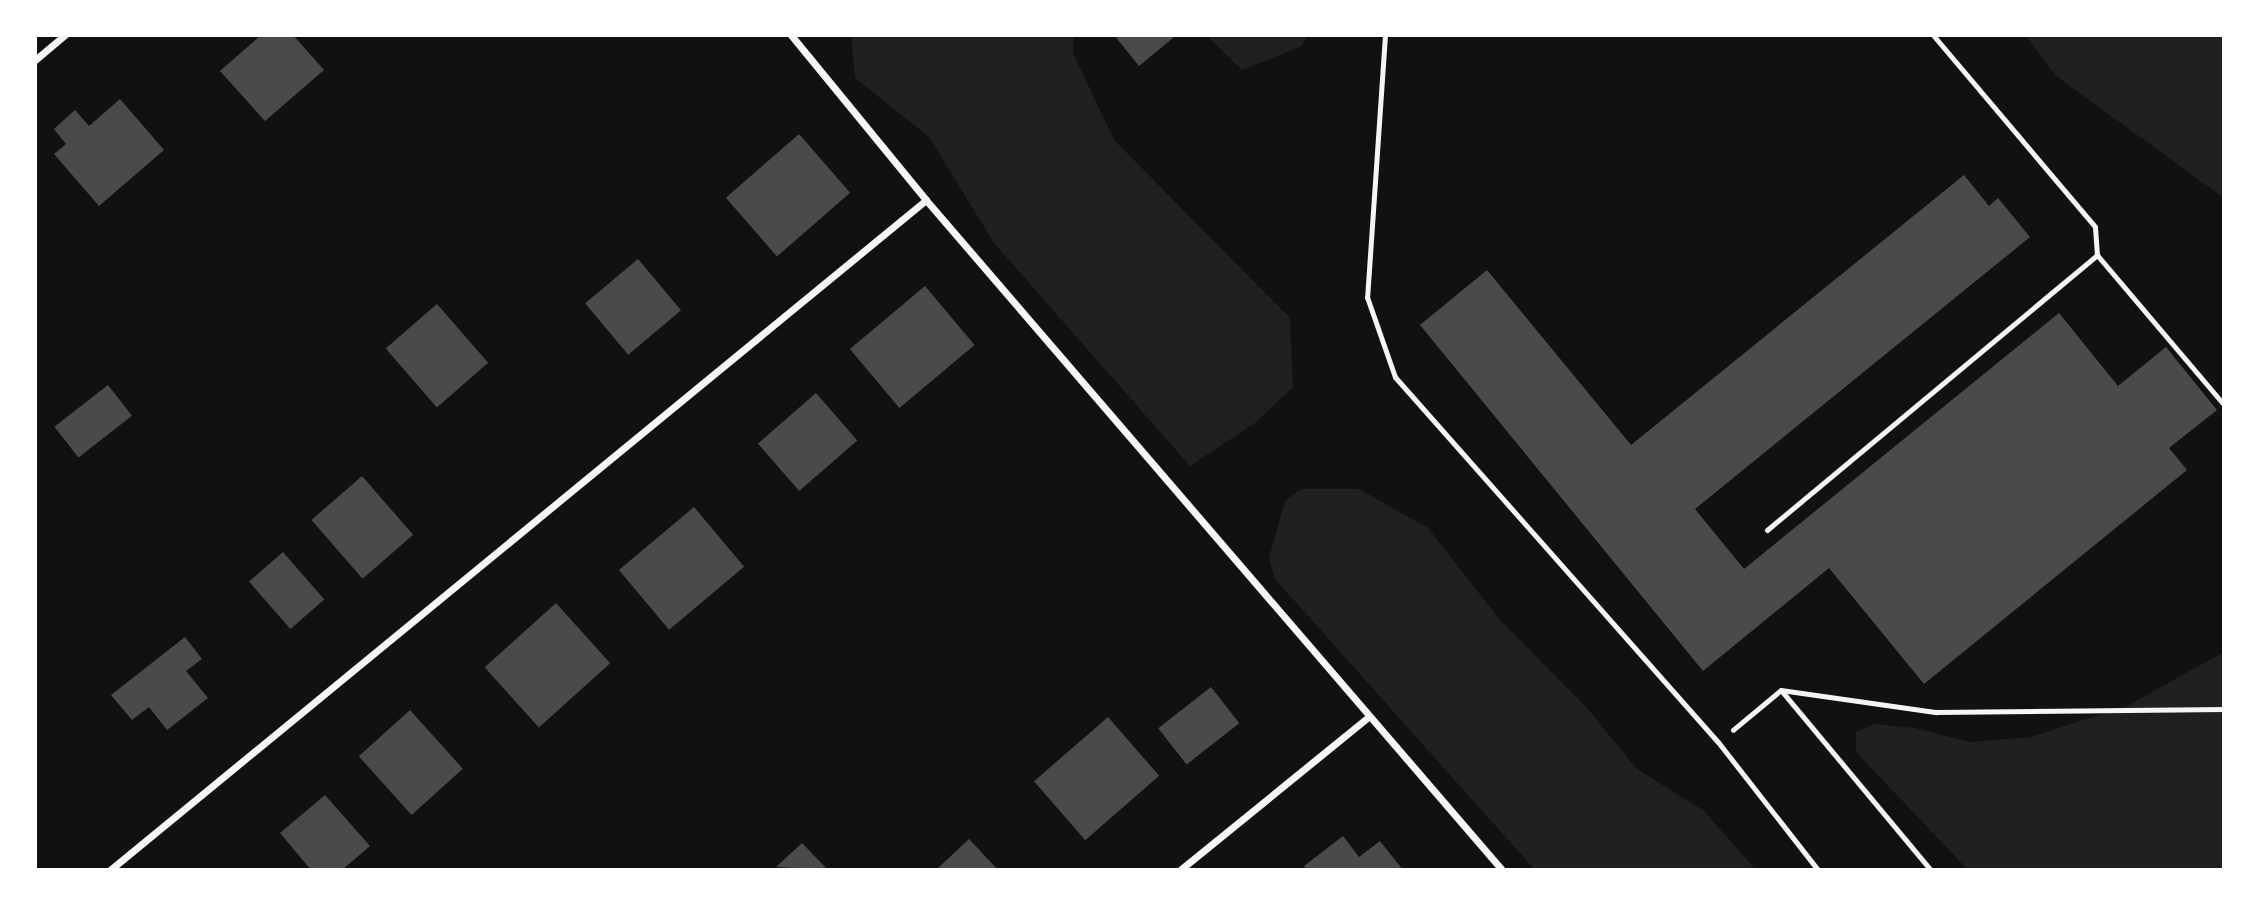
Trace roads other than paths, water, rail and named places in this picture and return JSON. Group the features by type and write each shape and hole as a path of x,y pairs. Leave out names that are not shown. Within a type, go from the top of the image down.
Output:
{"street":[{"path":"35,60 65,35"},
{"path":"791,35 926,200 1502,870"},
{"path":"110,870 926,200"},
{"path":"1180,870 1368,717"}],"lane":[{"path":"1385,35 1367,298 1395,377 1718,742 1818,870"},
{"path":"1933,35 2095,227 2097,255 2224,405"},
{"path":"1767,530 2097,255"}]}
